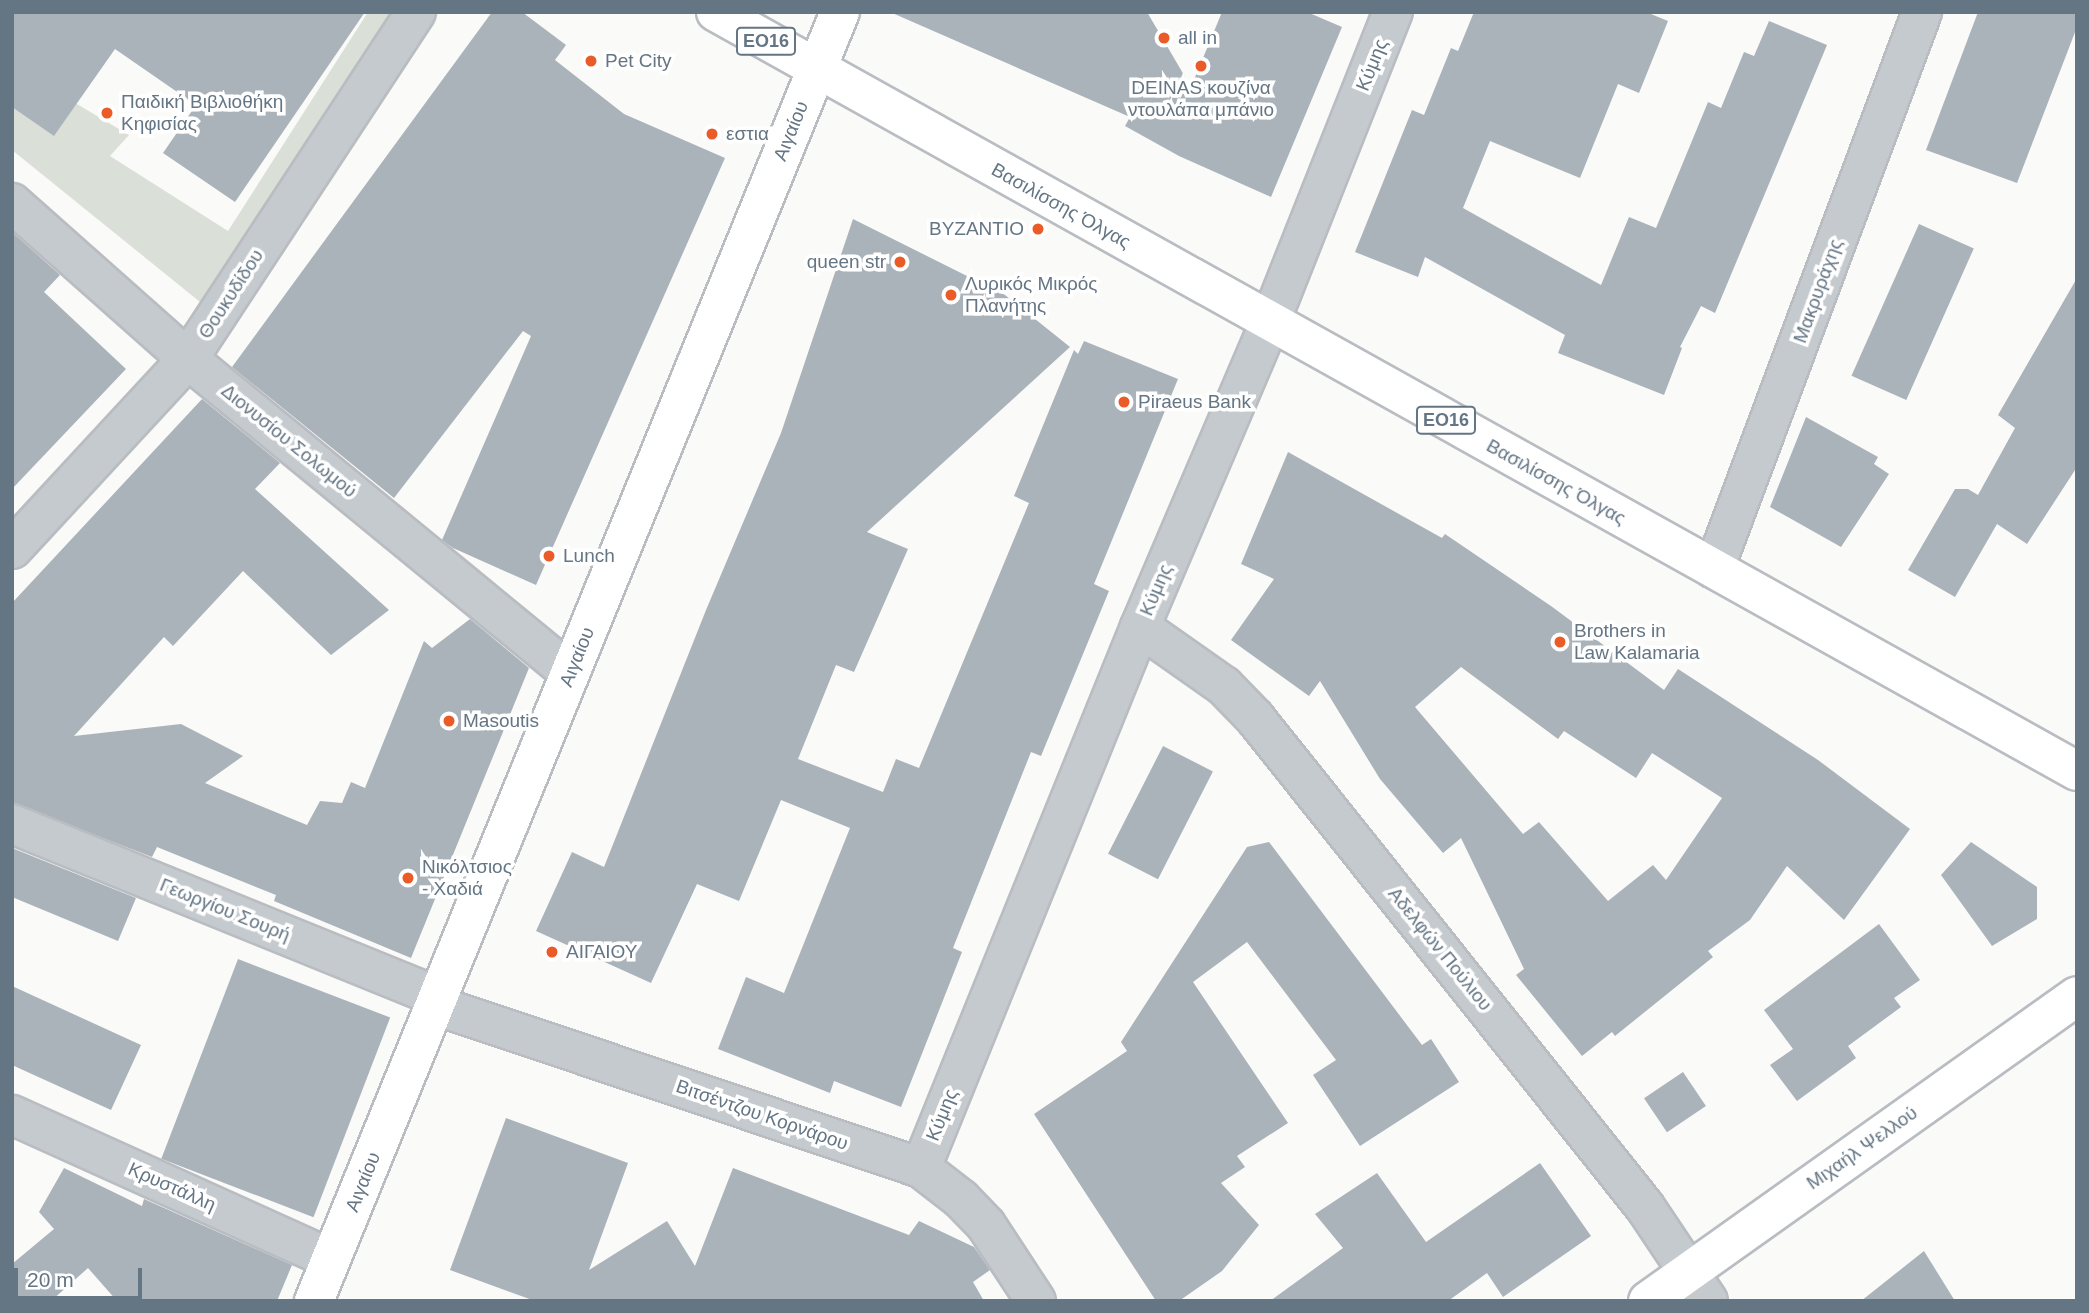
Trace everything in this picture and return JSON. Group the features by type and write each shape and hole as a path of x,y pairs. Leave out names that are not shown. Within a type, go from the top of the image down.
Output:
{"main road":[{"name":"ΕΟ16","path":"716,12 816,70"},
{"name":"Αιγαίου","path":"314,1301 840,12"},
{"name":"Βασιλίσσης Όλγας","path":"816,70 2077,771"},
{"name":"Μιχαήλ Ψελλού","path":"1648,1301 1699,1286 2077,996"}],"street":[{"name":"Θουκυδίδου","path":"12,549 188,359 416,12"},
{"name":"Κύμης","path":"921,1168 1140,627 1270,322 1393,12"},
{"name":"Μακρυράχης","path":"1714,569 1922,12"},
{"name":"Διονυσίου Σολωμού","path":"12,203 188,359 570,673"},
{"name":"Αδελφών Πούλιου","path":"1140,627 1224,686 1255,718 1645,1207 1699,1286"},
{"name":"Γεωργίου Σουρή","path":"12,824 437,1001"},
{"name":"Βιτσέντζου Κορνάρου","path":"437,1001 921,1168 961,1199 986,1225 1036,1301"},
{"name":"Κρυστάλλη","path":"12,1115 331,1259"}],"shaded area":[{"path":"368,12 421,12 205,306 12,150 12,106 35,79 129,135 110,156 228,231"}],"building":[{"path":"12,12 365,12 235,202 163,153 196,105 115,49 54,136 12,107"},
{"path":"492,12 522,12 566,45 555,60 624,114 725,158 536,585 453,548 442,540 531,336 523,331 394,498 232,367"},
{"path":"890,12 1147,12 1191,87 1222,12 1307,12 1342,27 1271,197 1179,156 1125,126 1130,117"},
{"path":"1474,12 1646,12 1668,21 1639,93 1618,84 1580,178 1490,141 1463,208 1601,285 1629,217 1656,228 1708,102 1721,108 1744,52 1754,56 1769,21 1827,45 1715,313 1701,306 1680,347 1682,348 1664,395 1558,353 1565,335 1425,257 1418,277 1355,252 1412,110 1424,115 1451,48 1458,51"},
{"path":"1978,12 2077,12 2077,27 2017,183 1926,150"},
{"path":"853,219 1005,295 1070,347 867,532 908,549 854,672 836,665 798,759 883,792 896,759 919,768 1029,503 1014,496 1074,350 1078,354 1084,341 1178,379 1094,584 1109,591 1041,756 1031,752 953,948 962,952 901,1107 834,1081 830,1093 718,1049 746,977 784,993 850,828 781,800 739,901 697,884 651,983 536,931 572,852 604,867 706,610 781,433"},
{"path":"1919,224 1974,248 1906,400 1851,376"},
{"path":"12,232 60,275 44,292 126,369 12,489"},
{"path":"2077,278 2077,467 2027,544 1997,524 1955,597 1908,570 1955,489 1968,489 1978,495 2015,428 1998,415"},
{"path":"202,399 280,463 255,489 389,610 331,655 243,571 173,646 164,637 74,736 181,724 243,756 205,783 307,825 320,801 342,803 351,782 365,788 424,641 432,648 470,619 529,668 411,958 274,901 276,895 157,847 152,857 12,803 12,603"},
{"path":"1806,417 1878,457 1874,464 1889,474 1841,547 1770,507"},
{"path":"1288,452 1442,538 1445,534 1551,606 1664,690 1678,669 1818,760 1910,829 1844,920 1787,866 1750,920 1708,951 1713,957 1615,1036 1612,1032 1582,1056 1516,975 1524,969 1461,838 1443,853 1380,779 1320,681 1309,696 1231,640 1274,579 1241,564","holes":["1461,667 1558,739 1564,731 1636,778 1652,753 1722,798 1666,880 1653,865 1608,901 1539,822 1523,834 1415,707"]},
{"path":"1163,746 1213,771 1158,879 1108,854"},
{"path":"1269,842 1422,1045 1431,1039 1459,1082 1360,1146 1313,1075 1336,1060 1247,942 1193,982 1288,1123 1237,1156 1245,1167 1221,1183 1259,1225 1222,1271 1179,1301 1156,1301 1034,1114 1127,1051 1121,1042 1247,847"},
{"path":"1971,842 2037,887 2037,919 1992,946 1941,875"},
{"path":"12,848 136,898 118,941 12,897"},
{"path":"1879,924 1920,980 1894,998 1901,1007 1848,1046 1856,1058 1797,1101 1770,1065 1793,1049 1764,1010"},
{"path":"238,959 390,1017 313,1217 161,1159"},
{"path":"12,986 141,1045 111,1110 12,1065"},
{"path":"1683,1072 1706,1106 1667,1132 1644,1098"},
{"path":"506,1118 628,1163 589,1270 667,1221 695,1266 733,1168 909,1235 919,1221 974,1247 990,1270 973,1282 984,1301 535,1301 450,1270"},
{"path":"1540,1163 1591,1236 1503,1297 1487,1273 1448,1301 1270,1301 1343,1248 1315,1214 1377,1173 1426,1242"},
{"path":"64,1168 142,1206 144,1199 292,1265 277,1301 117,1301 88,1268 51,1301 12,1301 12,1264 54,1229 39,1212"},
{"path":"1924,1251 1955,1301 1861,1301"}],"place":[{"name":"all in","path":"1164,38"},
{"name":"Pet City","path":"591,61"},
{"name":"DEINAS κουζίνα ντουλάπα μπάνιο","path":"1201,66"},
{"name":"Παιδική Βιβλιοθήκη Κηφισίας","path":"107,113"},
{"name":"εστια","path":"712,134"},
{"name":"ΒΥΖΑΝΤΙΟ","path":"1038,229"},
{"name":"queen str","path":"900,262"},
{"name":"Λυρικός Μικρός Πλανήτης","path":"951,295"},
{"name":"Piraeus Bank","path":"1124,402"},
{"name":"Lunch","path":"549,556"},
{"name":"Brothers in Law Kalamaria","path":"1560,642"},
{"name":"Masoutis","path":"449,721"},
{"name":"Νικόλτσιος - Χαδιά","path":"408,878"},
{"name":"ΑΙΓΑΙΟΥ","path":"552,952"}]}
